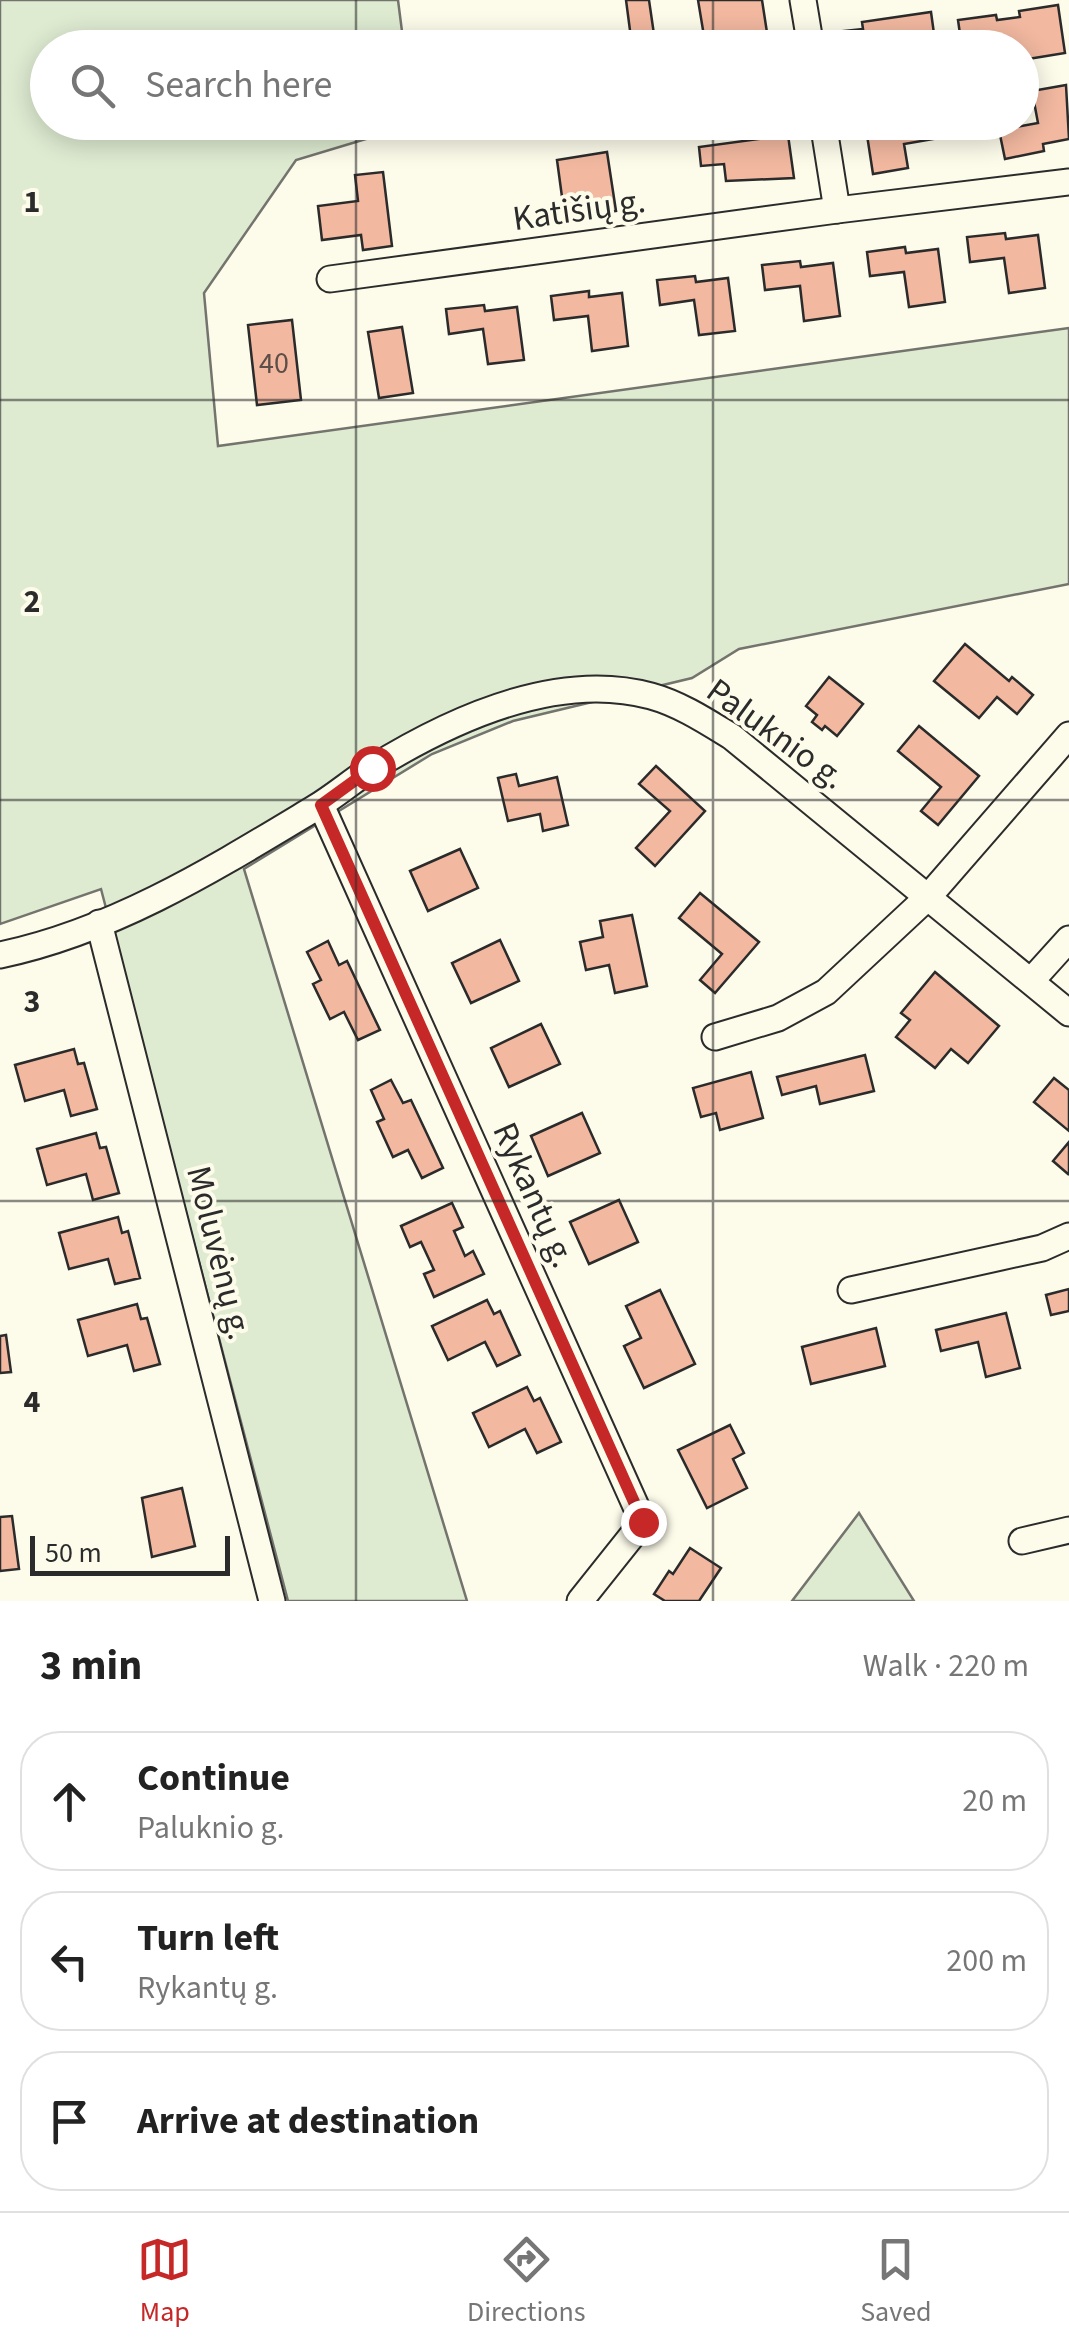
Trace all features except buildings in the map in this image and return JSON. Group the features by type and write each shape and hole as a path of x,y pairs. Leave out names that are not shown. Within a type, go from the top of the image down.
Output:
{"street":[{"path":"803,0 807,30"},
{"path":"825,140 836,210"},
{"name":"Katišių g.","path":"330,279 1069,182"},
{"name":"Paluknio g.","path":"8,953 98,923 174,891 321,805 372,768 470,717 568,691 600,689 649,695 700,717 732,737 1069,1013"},
{"path":"715,1036 778,1018 826,992 929,896 1069,735"},
{"name":"Rykantų g.","path":"321,805 643,1522 580,1601"},
{"name":"Moluvėnų g.","path":"98,923 272,1601"},
{"path":"1032,981 1069,938"},
{"path":"851,1290 1042,1248 1069,1236"},
{"path":"1022,1540 1069,1530"}],"green space":[{"path":"0,0 398,0 402,30 30,30 30,140 362,140 296,160 204,293 218,446 1069,328 1069,584 739,649 692,678 513,721 432,754 244,869 467,1601 288,1601 101,889 0,924"},
{"path":"859,1513 914,1601 792,1601"}],"route":[{"path":"372,768 321,805 643,1522"}]}
